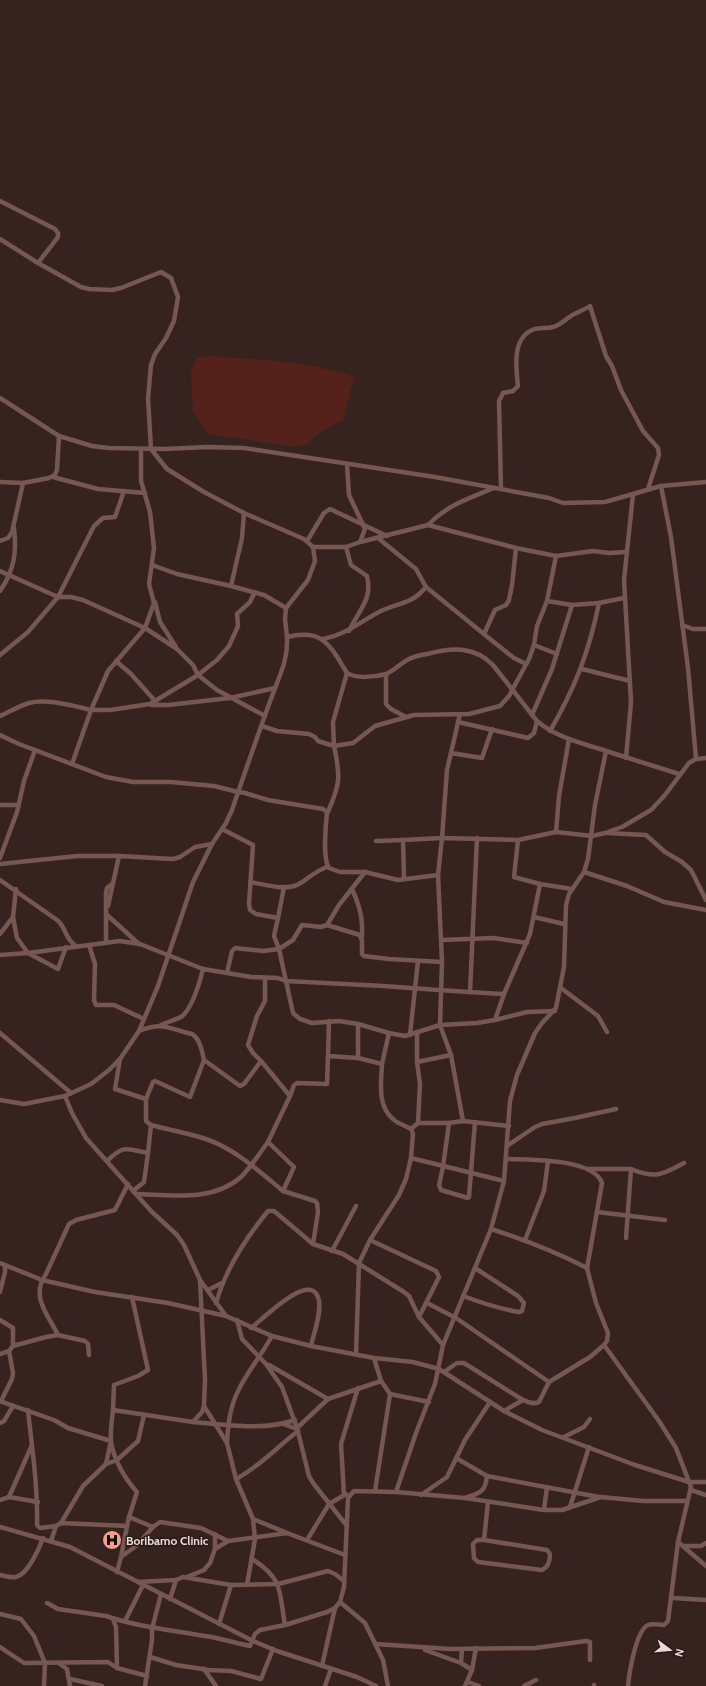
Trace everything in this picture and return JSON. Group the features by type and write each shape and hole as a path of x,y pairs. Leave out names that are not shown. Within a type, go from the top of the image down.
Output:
{"street":[{"path":"0,201 55,229 58,233 58,237 38,263"},
{"path":"0,238 38,263 81,287 89,289 112,290 121,288 161,272 171,278 178,297 174,321 166,338 155,354 151,365 148,398 151,449 167,469 204,492 244,513 307,541 313,547 315,561 311,574 300,592 286,608 287,654 285,663 229,817 212,844 188,893 170,955 139,1031 120,1059 91,1084 64,1096 24,1104 0,1100"},
{"path":"502,489 499,401 503,393 513,391 518,386 516,375 516,352 523,337 532,330 552,328 564,323 570,316 590,306 606,356 612,366 621,390 643,431 659,451 648,489"},
{"path":"0,398 59,436 101,448 244,448 502,489 511,492 549,498 563,503 604,502 661,486 706,482"},
{"path":"54,477 57,470 59,436"},
{"path":"141,449 140,475 149,505 154,548 149,584 160,622 177,648 188,660 198,675 207,683 230,698 241,702 265,716"},
{"path":"347,464 347,483 349,495 365,529 360,542"},
{"path":"0,482 23,483 54,477 98,489 145,493"},
{"path":"0,541 11,535 23,483"},
{"path":"661,486 672,537 693,717 696,758"},
{"path":"313,547 346,547 360,542 428,525 452,505 494,488"},
{"path":"0,655 28,632 40,615 58,597 94,526 103,518 115,517 124,491"},
{"path":"626,758 630,718 630,681 624,598 626,552 633,494"},
{"path":"307,541 328,509 333,509 387,536"},
{"path":"231,586 242,538 244,513"},
{"path":"428,525 516,548 556,556 593,551 608,553 626,552"},
{"path":"0,591 9,576 15,555 14,526"},
{"path":"378,538 416,569 426,586 514,658 526,664"},
{"path":"346,547 351,565 367,576 368,591 366,603 349,631"},
{"path":"484,634 496,610 506,605 509,600 516,548"},
{"path":"262,726 277,731 309,734 315,737 318,742 334,746 353,743 375,726 406,717 421,714 460,714 484,711 500,706 505,702 512,690 534,645 538,621 547,601 556,556"},
{"path":"152,565 177,574 255,592 273,599 286,608"},
{"path":"0,571 58,597 77,598 145,628 177,648"},
{"path":"287,637 306,635 323,639 339,636 382,610 414,599 426,586"},
{"path":"0,716 34,702 54,703 91,710 110,710 156,702 198,675 217,660 229,646 238,626 237,614 250,602 255,592"},
{"path":"547,601 572,605 599,603 624,598"},
{"path":"72,764 91,710 106,674 145,628 150,616 154,599"},
{"path":"550,732 570,697 582,669 599,603"},
{"path":"532,715 550,676 572,605"},
{"path":"682,625 693,630 706,629"},
{"path":"323,639 347,673 357,676 386,674 414,657 441,650 461,649 480,654 487,659 532,715 550,732 679,774"},
{"path":"534,645 557,654"},
{"path":"116,661 156,702"},
{"path":"582,669 630,681"},
{"path":"327,867 325,836 327,816 336,794 340,777 334,746 333,722 347,673"},
{"path":"386,674 386,704 391,709 406,717"},
{"path":"150,704 168,705 230,698 275,688"},
{"path":"460,714 446,773 445,810 438,875 442,940 440,1025 451,1055 463,1121"},
{"path":"458,722 528,738 534,733 538,721"},
{"path":"451,752 482,758 492,729"},
{"path":"0,735 99,775 133,782 194,783 214,786 289,805 323,810 327,812 327,816"},
{"path":"556,832 559,796 569,739"},
{"path":"0,858 19,805 24,782 35,750"},
{"path":"396,1492 416,1433 429,1402 439,1369 443,1345 456,1318 463,1296 491,1229 504,1182 513,1086 521,1063 535,1033 542,1023 555,1011 561,988 565,954 564,924 566,905 572,889 584,872 590,851 597,791 606,751"},
{"path":"376,841 442,838 518,840 556,832 592,836 605,833 622,827 651,810 665,795 679,774 689,763 696,758 706,758"},
{"path":"0,805 19,805"},
{"path":"222,829 253,845 250,882 250,910 256,914 278,918"},
{"path":"605,833 646,836 665,852 682,862 691,870 706,900"},
{"path":"470,992 477,838"},
{"path":"403,840 404,879"},
{"path":"518,840 514,877 540,884 572,889"},
{"path":"0,864 64,856 119,856 173,859 180,857 195,847 212,844"},
{"path":"106,942 106,892 107,888 112,884 119,856"},
{"path":"250,882 284,887 296,885 317,871 327,867 336,871 365,872 393,880 438,875"},
{"path":"327,926 339,905 365,872"},
{"path":"584,872 627,886 664,902 706,910"},
{"path":"0,880 16,889 60,922 68,940 76,946"},
{"path":"495,1020 504,994 526,943 534,917 540,884"},
{"path":"284,887 274,936 279,949 292,1009 296,1017 312,1022 339,1021 358,1024 389,1033 410,1035 440,1025 476,1023 527,1012 555,1011"},
{"path":"16,889 13,917 17,938 28,953 58,969 66,947"},
{"path":"352,889 361,911 363,923 362,954 364,956 442,962"},
{"path":"106,913 140,944"},
{"path":"0,934 13,917"},
{"path":"534,917 564,924"},
{"path":"227,973 232,951 235,948 257,951 279,949 289,944 293,940 302,925 321,927 327,926 360,935 362,937"},
{"path":"442,940 500,938 526,943"},
{"path":"0,955 28,953 120,941 140,944 203,969 227,973 265,978 278,978 286,981 504,994"},
{"path":"89,945 96,964 94,1000 96,1005 114,1005 144,1019"},
{"path":"410,1035 418,961"},
{"path":"139,1031 148,1027 161,1025 182,1016 195,992 203,969"},
{"path":"265,978 265,1001 257,1016 248,1045 252,1053 261,1061 290,1096"},
{"path":"561,988 598,1016 607,1032"},
{"path":"135,1193 205,1194 215,1191 240,1177 268,1142 294,1085 297,1083 327,1084 329,1021"},
{"path":"358,1024 358,1058"},
{"path":"161,1025 195,1035 200,1043 204,1060 190,1097 155,1081 153,1082 146,1099 146,1121 151,1126 205,1138 232,1152 251,1165 282,1191 315,1201 317,1203 318,1212 313,1244"},
{"path":"417,1032 417,1062 420,1084 418,1123"},
{"path":"0,1033 72,1093"},
{"path":"356,1354 359,1263 370,1240 399,1195 406,1179 411,1158 413,1134 411,1129 394,1120 385,1110 382,1094 382,1064 389,1033"},
{"path":"417,1062 451,1055"},
{"path":"328,1056 358,1058 382,1064"},
{"path":"120,1059 115,1089 146,1099"},
{"path":"204,1060 240,1086 244,1084 261,1061"},
{"path":"64,1096 86,1138 135,1193 177,1234 184,1245 200,1280 226,1316"},
{"path":"507,1146 542,1124 616,1109"},
{"path":"411,1129 418,1123 449,1123 463,1121 509,1126"},
{"path":"449,1123 439,1185 440,1188 468,1198 472,1174 475,1122"},
{"path":"135,1193 144,1182 151,1126"},
{"path":"268,1142 294,1167 282,1191"},
{"path":"107,1161 118,1150 124,1148 148,1153"},
{"path":"411,1158 504,1182"},
{"path":"507,1159 548,1161 588,1169 631,1169 648,1175 658,1176 666,1174 684,1164"},
{"path":"526,1240 544,1191 548,1161"},
{"path":"444,1372 457,1363 464,1363 522,1400 533,1404 539,1402 549,1382 590,1357 607,1341 608,1333 596,1303 587,1268 602,1183 598,1176 588,1169"},
{"path":"626,1238 631,1169"},
{"path":"58,1335 40,1303 42,1280 69,1224 76,1220 115,1210 128,1184"},
{"path":"332,1251 356,1206"},
{"path":"216,1303 222,1283 242,1246 268,1211 274,1211 313,1244 342,1254 359,1263 404,1292 409,1296 419,1317 443,1345"},
{"path":"598,1212 665,1220"},
{"path":"491,1229 526,1240 587,1268"},
{"path":"370,1240 436,1271 439,1277 419,1317"},
{"path":"0,1263 42,1280 95,1292 168,1303 226,1316 272,1336 311,1346 374,1358 402,1360 439,1369 504,1411 536,1427 589,1447 615,1459 689,1482 706,1482"},
{"path":"0,1292 5,1272 5,1265"},
{"path":"463,1296 486,1305 509,1311 519,1312 523,1308 524,1303 518,1296 475,1268"},
{"path":"193,1422 202,1412 204,1406 205,1380 203,1311 200,1280"},
{"path":"208,1290 222,1283"},
{"path":"251,1328 294,1294 309,1289 316,1294 319,1300 319,1309 311,1346"},
{"path":"106,1464 111,1441 114,1385 138,1376 148,1370 138,1333 132,1297"},
{"path":"427,1303 456,1318 549,1382"},
{"path":"0,1320 13,1328 13,1346"},
{"path":"237,1320 242,1339 259,1358 266,1364 328,1399"},
{"path":"0,1354 9,1351 13,1346 58,1335 85,1341 88,1344 89,1355"},
{"path":"248,1585 255,1539 253,1519 236,1479 227,1444 228,1426 231,1409 239,1388 272,1336"},
{"path":"604,1344 659,1421 676,1448 691,1490 687,1501 678,1542 672,1598 666,1624 648,1625 641,1634 630,1669 628,1686"},
{"path":"9,1351 13,1373 12,1379 0,1401 54,1420 68,1428 111,1441"},
{"path":"374,1358 381,1381 390,1394 375,1491"},
{"path":"266,1364 282,1386 295,1420 309,1476 347,1526"},
{"path":"236,1479 251,1471 298,1430 302,1423 328,1399 381,1381"},
{"path":"344,1495 342,1444 358,1388"},
{"path":"390,1394 429,1402"},
{"path":"504,1411 522,1400"},
{"path":"421,1495 447,1477 465,1440 490,1402"},
{"path":"0,1423 4,1421 13,1406"},
{"path":"204,1406 227,1444"},
{"path":"28,1410 38,1502 38,1527 56,1526"},
{"path":"113,1410 228,1426 283,1424 295,1420 302,1423"},
{"path":"51,1541 56,1526 61,1522 83,1486 106,1464 117,1460 138,1441 144,1415"},
{"path":"564,1437 584,1427 590,1419"},
{"path":"283,1424 298,1430"},
{"path":"111,1441 117,1460 126,1478 137,1492 129,1517 117,1572"},
{"path":"9,1497 32,1444"},
{"path":"570,1507 589,1447"},
{"path":"456,1458 487,1476 600,1497 643,1501 687,1501"},
{"path":"465,1498 482,1491 485,1488 487,1476"},
{"path":"544,1510 547,1487"},
{"path":"691,1490 706,1495"},
{"path":"322,1666 336,1608 344,1592 347,1501 349,1496 354,1491"},
{"path":"307,1540 329,1504 354,1491 396,1492 465,1498 544,1510 562,1510 600,1497"},
{"path":"0,1500 9,1497 38,1502"},
{"path":"484,1540 488,1502"},
{"path":"129,1517 153,1527"},
{"path":"253,1519 345,1554"},
{"path":"61,1522 127,1526"},
{"path":"121,1558 136,1546 153,1527 160,1522 195,1527 215,1534 228,1542"},
{"path":"0,1528 43,1538 70,1547 253,1641 357,1677 376,1686"},
{"path":"215,1549 228,1542 255,1539 287,1532"},
{"path":"137,1582 176,1580 194,1575 204,1570 210,1563 215,1549 215,1534"},
{"path":"0,1575 18,1577 22,1574 29,1566 43,1538"},
{"path":"477,1540 484,1540 547,1550 550,1554 548,1564 546,1568 542,1570 478,1562 474,1558 474,1544 477,1540"},
{"path":"678,1542 706,1566"},
{"path":"683,1546 701,1546 706,1543"},
{"path":"252,1559 267,1570 278,1584 285,1625"},
{"path":"183,1577 231,1585 278,1584 328,1571 344,1581"},
{"path":"170,1599 176,1580"},
{"path":"125,1621 143,1585"},
{"path":"219,1624 231,1585"},
{"path":"145,1686 150,1657 152,1629 161,1594"},
{"path":"672,1598 706,1600"},
{"path":"340,1602 363,1619 383,1660 388,1686"},
{"path":"47,1603 58,1609 106,1616 152,1629 215,1637 249,1646 253,1641 255,1634 260,1630 285,1625 336,1608"},
{"path":"0,1614 16,1617 24,1622 34,1636 45,1663 44,1686"},
{"path":"113,1619 116,1627 117,1668"},
{"path":"152,1640 161,1630"},
{"path":"375,1644 419,1648 535,1648 586,1641 590,1642 591,1645 590,1660"},
{"path":"0,1647 24,1663 108,1662 117,1668 147,1676"},
{"path":"419,1648 461,1663 472,1670"},
{"path":"476,1648 472,1670 466,1684 479,1686"},
{"path":"150,1657 176,1665 231,1671 261,1679 273,1649"},
{"path":"461,1663 462,1649"},
{"path":"57,1663 68,1669 70,1686"},
{"path":"204,1669 216,1686"},
{"path":"325,1686 332,1669"},
{"path":"70,1680 102,1686"},
{"path":"524,1686 536,1680"}],"shaded area":[{"path":"209,356 301,364 354,377 343,420 321,432 307,444 296,447 208,434 193,412 191,372 197,358"}],"place":[{"name":"Boribamo Clinic","path":"112,1540"}]}
